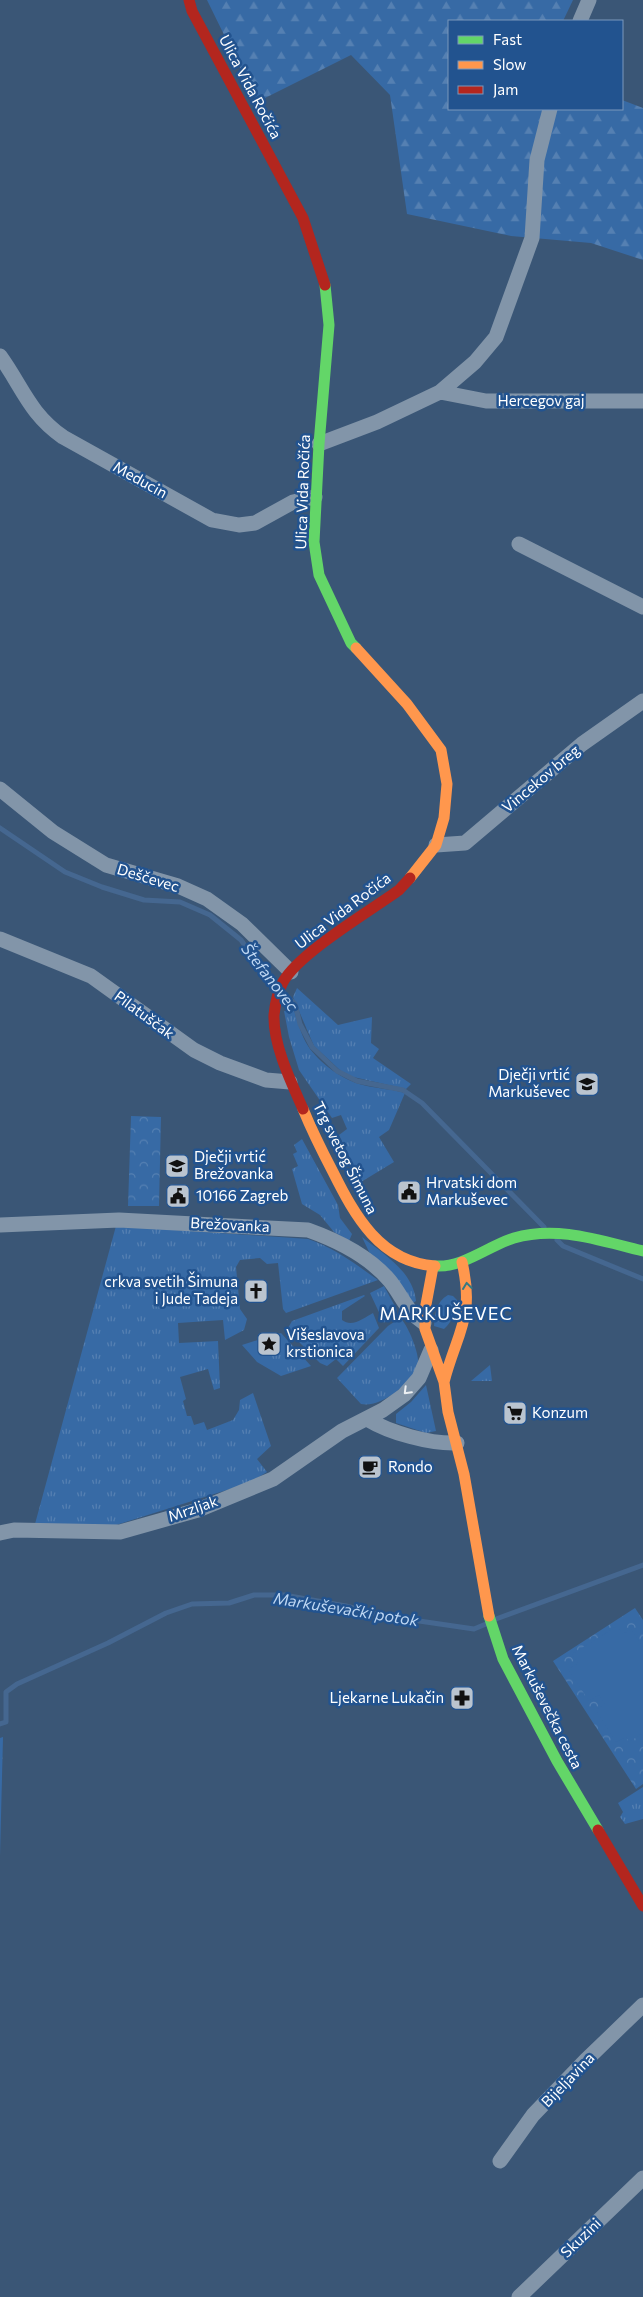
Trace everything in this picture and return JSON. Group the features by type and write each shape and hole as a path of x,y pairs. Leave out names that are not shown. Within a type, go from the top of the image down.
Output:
{"main road":[{"name":"Ulica Vida Ročića","path":"189,0 192,11 303,218 326,287 330,325 315,497 314,542 319,575 351,643 407,704 441,750 448,784 444,818 436,845 417,870 398,890 312,952 287,977 276,998 274,1016 282,1061 290,1082"},
{"name":"Trg svetog Šimuna","path":"290,1082 353,1212 362,1225 398,1256 412,1262 448,1267 462,1262"},
{"path":"444,1382 446,1369 466,1320 468,1298 462,1262 494,1246 533,1234 557,1232 643,1251"},
{"path":"433,1266 425,1329 444,1382 448,1412 456,1443"},
{"path":"425,1329 443,1341 456,1340 460,1337"},
{"name":"Markuševečka cesta","path":"456,1443 464,1474 489,1616 504,1659 556,1761 643,1906"}],"street":[{"path":"580,20 588,0"},
{"path":"319,444 377,422 440,392 475,362 496,337 532,238 538,160 550,110"},
{"name":"Meducin","path":"0,356 13,374 26,399 45,424 63,437 212,520 238,525 255,523 292,502 315,497"},
{"name":"Hercegov gaj","path":"440,392 486,400 643,401"},
{"path":"519,544 643,607"},
{"name":"Vincekov breg","path":"436,845 465,843 576,750 643,701"},
{"name":"Deščevec","path":"0,788 52,832 106,865 178,886 207,899 242,924 287,977"},
{"name":"Pilatuščak","path":"0,938 91,976 187,1045 220,1063 266,1080 290,1082"},
{"name":"Brežovanka","path":"0,1225 119,1220 308,1230 360,1255 389,1280 408,1309 425,1329"},
{"name":"Mrzljak","path":"0,1533 14,1530 120,1532 198,1510 273,1479 342,1431 395,1402 410,1388 425,1369 432,1350"},
{"path":"367,1419 380,1426 433,1442 456,1443"},
{"name":"Bijeljavina","path":"500,2161 533,2115 643,2005"},
{"name":"Skuzini","path":"518,2297 643,2178"}],"green space":[{"path":"207,0 573,0 563,20 448,20 448,110 623,110 623,100 643,108 643,260 591,243 511,236 407,214 390,95 351,55 257,102"},
{"path":"297,988 338,1025 372,1017 371,1043 379,1049 373,1058 411,1084 406,1089 349,1076 342,1072 314,1046 293,997"},
{"path":"294,1010 307,1045 329,1068 359,1084 405,1093 389,1130 379,1137 394,1162 361,1182 339,1135 347,1129 341,1115 332,1118 299,1070 289,1037 284,1011"},
{"path":"131,1116 161,1117 159,1206 128,1206"},
{"path":"302,1139 338,1205 340,1218 352,1234 349,1241 334,1232 320,1215 302,1204 292,1169 298,1166 293,1154 297,1152 294,1145"},
{"path":"116,1226 308,1239 336,1252 378,1280 286,1313 283,1309 278,1263 267,1264 260,1258 240,1260 236,1267 240,1309 247,1319 244,1330 225,1340 223,1320 178,1323 179,1343 218,1341 220,1388 214,1390 208,1369 180,1377 186,1399 183,1401 187,1416 191,1416 194,1425 204,1422 207,1430 233,1420 239,1410 240,1400 253,1393 271,1446 257,1459 267,1472 249,1483 113,1526 35,1524"},
{"path":"362,1237 388,1257 403,1272 414,1290 416,1301 413,1303 371,1256"},
{"path":"384,1286 397,1310 384,1323 370,1293"},
{"path":"364,1295 342,1311 342,1320 354,1323 373,1313 379,1328 343,1366 336,1359 327,1366 320,1363 287,1330 292,1321"},
{"path":"448,1295 453,1296 457,1300 450,1323 444,1329 434,1326 435,1317 439,1304"},
{"path":"400,1318 409,1332 417,1353 418,1364 415,1371 403,1386 387,1398 378,1402 361,1404 337,1378 388,1326"},
{"path":"281,1333 311,1366 281,1376 257,1362 242,1345 264,1338 262,1346 264,1350 271,1351 275,1346 272,1336"},
{"path":"490,1365 492,1381 471,1381"},
{"path":"426,1385 436,1431 426,1433 396,1423 396,1414 411,1402"},
{"path":"635,1608 643,1620 643,1784 636,1789 553,1661"},
{"path":"617,1626 623,1634 631,1629 643,1647 643,1733 629,1742 626,1737 616,1742 596,1710 605,1704 599,1695 589,1701 568,1669 578,1663 572,1654"},
{"path":"3,1737 0,1856 0,1738"},
{"path":"643,1787 643,1819 625,1824 620,1817 623,1812 618,1803"}],"waterway":[{"name":"Štefanovec","path":"0,828 65,872 102,887 144,900 180,902 210,915 241,940 262,970 276,984"},
{"name":"Štefanovec","path":"285,994 295,1004 300,1024 312,1047 337,1071 357,1081 403,1090 422,1103 544,1227"},
{"name":"Štefanovec","path":"557,1240 563,1246 643,1279"},
{"name":"Markuševački potok","path":"496,1619 643,1565"},
{"name":"Markuševački potok","path":"0,1724 6,1722 6,1692 17,1684 108,1643 166,1613 192,1604 229,1603 254,1595 284,1595 346,1606 385,1616 474,1629 486,1624"}],"traffic: fast":[{"path":"325,285 329,325 319,444 314,542 319,575 351,643 356,648"},
{"path":"435,1266 456,1264 504,1242 530,1234 547,1233 579,1236 643,1251"},
{"path":"489,1616 503,1659 557,1761 598,1830"}],"traffic: slow":[{"path":"356,648 407,704 441,750 447,784 444,818 436,845 410,878"},
{"path":"303,1109 341,1189 360,1220 384,1246 399,1256 416,1263 435,1266"},
{"path":"444,1382 463,1324 465,1311 467,1297 462,1262"},
{"path":"433,1267 425,1310 425,1329 444,1382 448,1412 464,1474 489,1616"}],"traffic: jam":[{"path":"189,0 192,11 303,218 325,285"},
{"path":"303,1109 276,1039 274,1015 281,986 291,971 304,958 336,933 399,890 410,878"},
{"path":"598,1830 643,1906"}],"place":[{"name":"Dječji vrtić Markuševec","path":"587,1084"},
{"name":"Dječji vrtić Brežovanka","path":"177,1166"},
{"name":"Hrvatski dom Markuševec","path":"409,1192"},
{"name":"10166 Zagreb","path":"178,1196"},
{"name":"crkva svetih Šimuna i Jude Tadeja","path":"256,1291"},
{"name":"Višeslavova krstionica","path":"269,1344"},
{"name":"Konzum","path":"515,1413"},
{"name":"Rondo","path":"370,1467"},
{"name":"Ljekarne Lukačin","path":"462,1698"}],"district":[{"name":"MARKUŠEVEC","path":"446,1314"}]}
